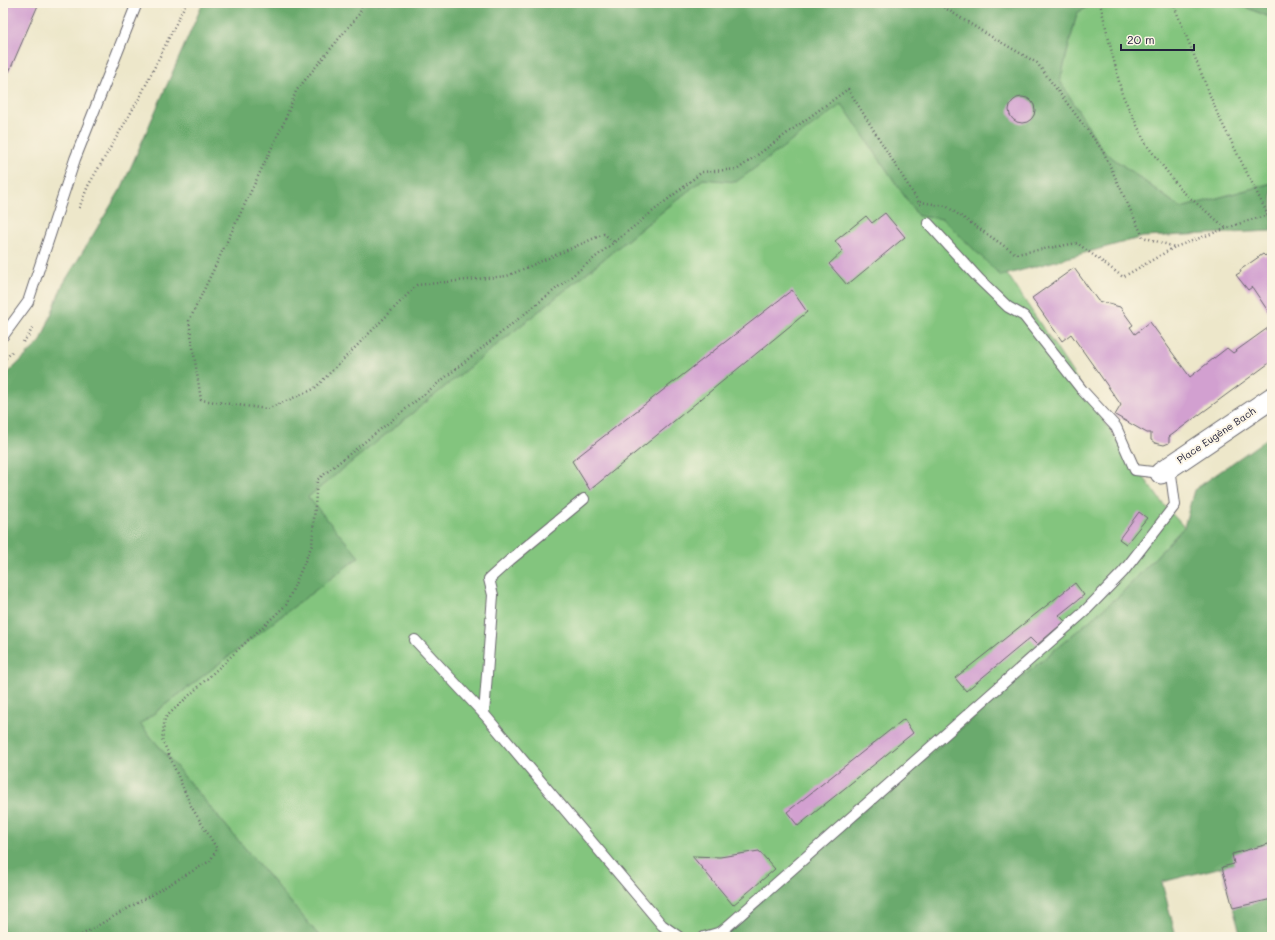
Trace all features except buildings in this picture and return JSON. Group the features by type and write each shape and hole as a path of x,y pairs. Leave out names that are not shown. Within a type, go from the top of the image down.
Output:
{"street":[{"name":"Place Eugène Bach","path":"1165,470 1272,398"}],"lane":[{"path":"3,336 28,302 75,160 138,3"},
{"path":"704,937 721,932 1084,612 1123,572 1175,505 1165,470 1135,470 1116,427 1082,390 1024,316 1008,307 979,279 928,223"},
{"path":"484,714 493,596 489,579 584,499"},
{"path":"415,640 484,714 662,925 678,937"}],"path":[{"path":"79,208 88,186 140,96 186,3"},
{"path":"362,3 360,13 296,92 285,120 190,321 201,400 267,409 314,389 417,285 507,276 604,234 614,242"},
{"path":"937,3 1037,63 1103,151 1143,237 1175,247"},
{"path":"1100,3 1122,94 1146,144 1181,190 1228,229"},
{"path":"1173,3 1218,115 1268,215"},
{"path":"78,937 210,861 217,849 191,806 162,739 165,718 286,606 312,545 317,480 702,172 738,169 848,89 919,202 928,223"},
{"path":"919,202 946,206 1016,254 1076,243 1123,277 1175,247 1244,222 1272,214"}],"green space":[{"path":"203,3 1093,3 1077,13 1060,81 1103,151 1181,208 1272,183 1272,231 1143,237 1001,276 943,219 918,216 842,104 736,182 703,179 308,497 359,557 140,724 320,937 3,937 3,378 41,341 62,286 122,187"},
{"path":"1093,3 1235,3 1272,18 1272,183 1181,208 1103,151 1060,81 1077,13"},
{"path":"1235,3 1272,3 1272,18"},
{"path":"842,103 918,216 943,218 1010,278 1112,433 1163,504 1184,527 1120,595 783,878 725,937 320,937 140,724 358,557 308,497 703,179 736,181"},
{"path":"1272,435 1272,937 1241,937 1222,867 1162,882 1176,937 725,937 783,878 1120,595 1184,527 1194,490"}]}
